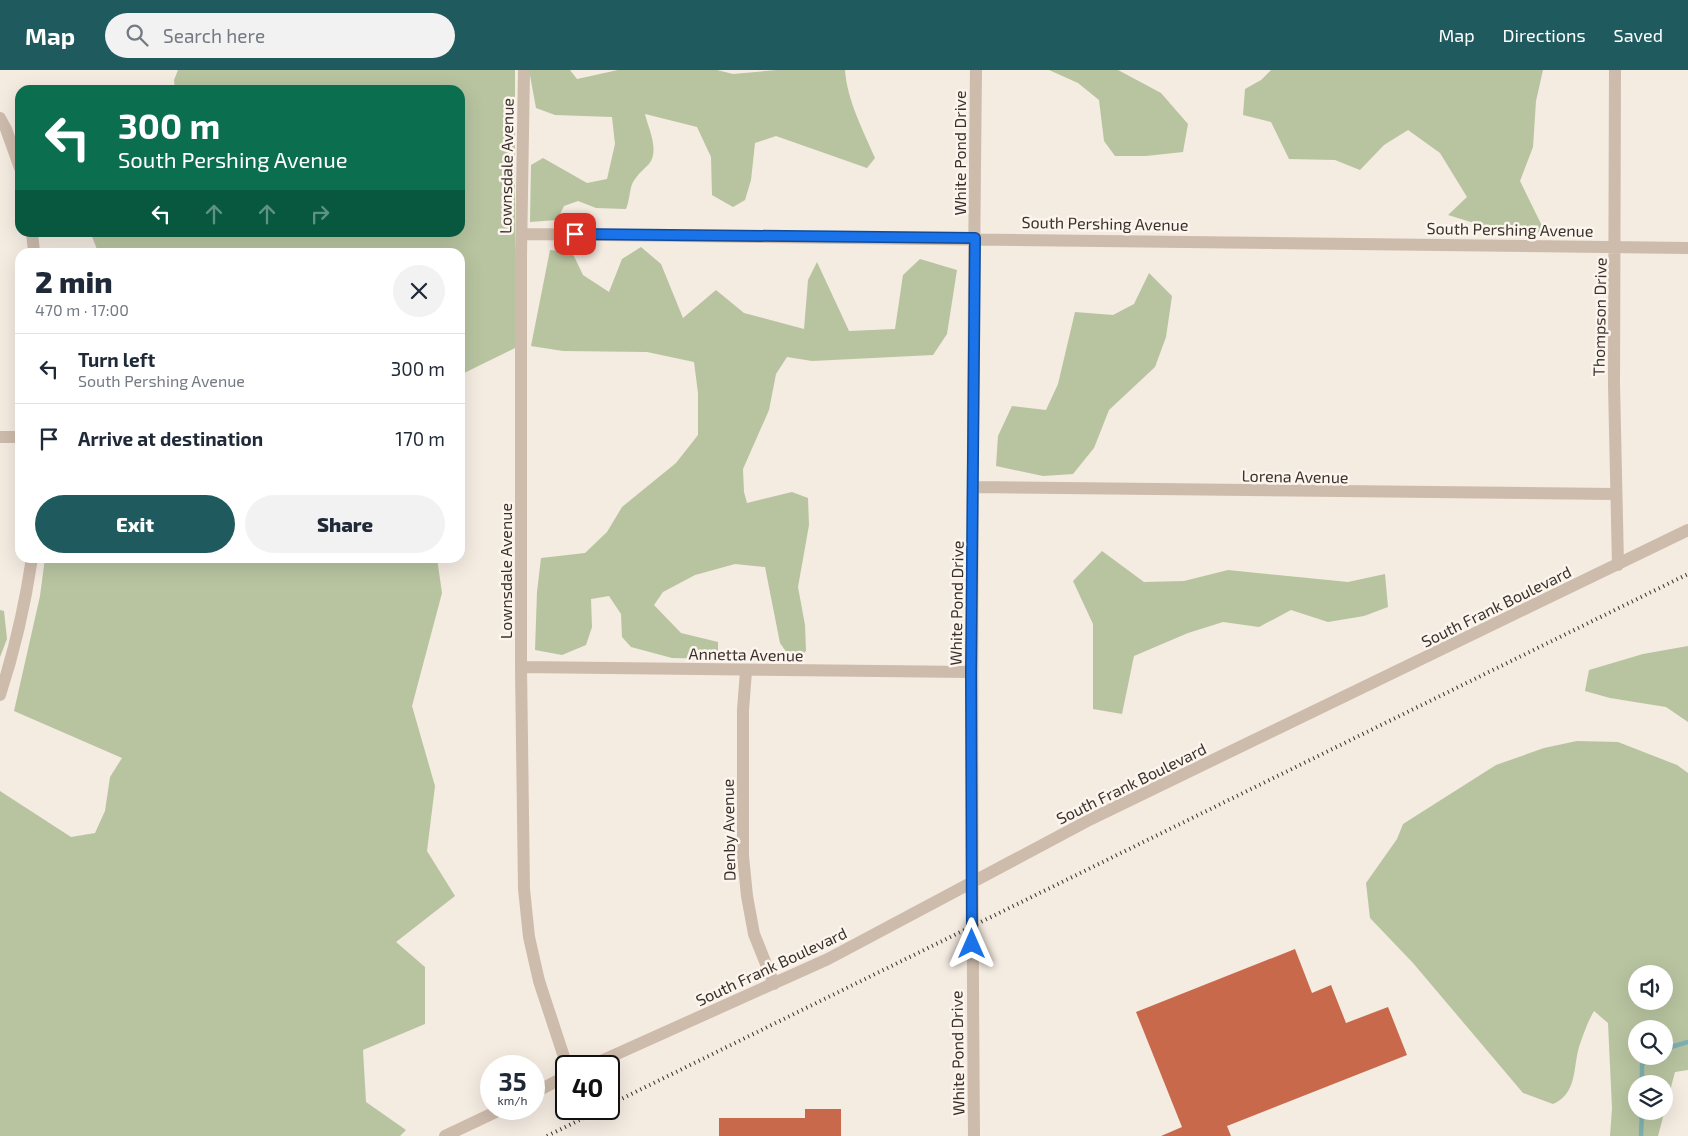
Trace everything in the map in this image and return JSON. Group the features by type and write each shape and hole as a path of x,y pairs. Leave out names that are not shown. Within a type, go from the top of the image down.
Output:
{"street":[{"name":"Lownsdale Avenue","path":"524,70 521,668 524,889 529,937 539,981 563,1055"},
{"name":"White Pond Drive","path":"974,1136 971,672 976,70"},
{"name":"Thompson Drive","path":"1615,70 1615,494 1618,565"},
{"path":"0,118 15,154"},
{"name":"South Pershing Avenue","path":"522,234 1688,248"},
{"path":"0,437 15,437"},
{"name":"Lorena Avenue","path":"974,487 1615,494"},
{"name":"South Frank Boulevard","path":"615,1055 828,959 1091,819 1688,530"},
{"path":"0,694 15,648 31,563"},
{"name":"Annetta Avenue","path":"521,668 971,672"},
{"name":"Denby Avenue","path":"746,670 743,710 743,856 754,934 774,984"},
{"path":"446,1136 480,1120"}],"green space":[{"path":"178,70 515,70 515,348 465,373 465,248 96,248 92,237 465,237 465,85 174,85 174,80"},
{"path":"529,70 570,70 577,79 618,70 717,70 733,74 777,70 845,70 852,104 875,158 867,168 776,136 755,143 751,180 745,200 733,207 712,195 711,157 697,127 645,114 652,139 652,158 633,182 626,209 596,208 578,201 564,206 557,220 530,222 531,165 543,158 587,183 607,179 615,144 612,117 555,115 536,108"},
{"path":"1049,70 1118,70 1161,93 1188,124 1183,152 1146,156 1115,156 1104,141 1099,100 1078,83"},
{"path":"1271,70 1543,70 1536,101 1533,147 1520,181 1545,232 1510,234 1448,215 1467,197 1440,153 1408,130 1384,145 1360,170 1335,160 1289,159 1271,122 1243,115 1245,89 1261,80"},
{"path":"641,247 661,264 683,318 716,290 744,313 804,329 808,280 817,262 849,331 895,329 903,275 920,259 957,270 947,334 933,355 812,361 787,357 776,374 769,410 743,469 744,492 747,503 792,492 808,498 809,525 798,587 805,625 806,651 794,663 780,643 765,567 735,564 695,575 663,592 654,605 681,633 718,642 718,659 672,658 631,647 622,637 621,614 609,596 591,599 592,627 586,645 562,655 535,650 537,592 541,558 585,553 607,532 622,507 676,463 698,435 698,393 694,362 647,352 563,351 531,346 550,250 572,252 583,275 609,292 622,259"},
{"path":"1149,273 1172,296 1166,337 1155,367 1109,410 1094,448 1073,474 1043,476 996,466 998,436 1012,406 1046,410 1058,384 1075,312 1113,315 1134,304"},
{"path":"1102,551 1144,582 1184,581 1228,570 1348,582 1385,574 1388,607 1364,616 1328,622 1291,610 1259,627 1223,622 1188,633 1134,656 1122,714 1093,709 1093,624 1073,581"},
{"path":"44,563 438,563 442,593 412,706 435,786 427,851 455,896 396,942 425,967 425,1024 363,1050 366,1102 406,1130 400,1136 0,1136 0,791 71,837 95,833 105,811 110,777 122,758 14,711 40,596"},
{"path":"0,610 4,611 7,639 0,657"},
{"path":"1688,646 1688,722 1666,707 1610,698 1585,691 1589,670 1643,654"},
{"path":"1577,741 1618,742 1677,765 1688,773 1688,1070 1675,1072 1673,1080 1673,1075 1628,1075 1628,1120 1662,1120 1658,1136 1610,1136 1612,1108 1608,1023 1594,1011 1579,1047 1573,1080 1561,1100 1553,1104 1523,1093 1413,963 1370,918 1366,883 1397,839 1403,824 1496,765 1544,748"}],"building":[{"path":"1295,949 1312,993 1331,985 1346,1023 1388,1007 1407,1055 1227,1126 1231,1136 1161,1136 1182,1127 1136,1012"},
{"path":"805,1109 841,1109 841,1136 719,1136 719,1118 805,1118"}],"waterway":[{"path":"1673,1046 1688,1042"},
{"path":"1642,1065 1642,1075"},
{"path":"1641,1136 1642,1120"}],"railway":[{"path":"620,1100 1688,574"},
{"path":"547,1136 580,1120"}],"route":[{"path":"575,234 868,239 975,238 971,672 972,944"}]}
